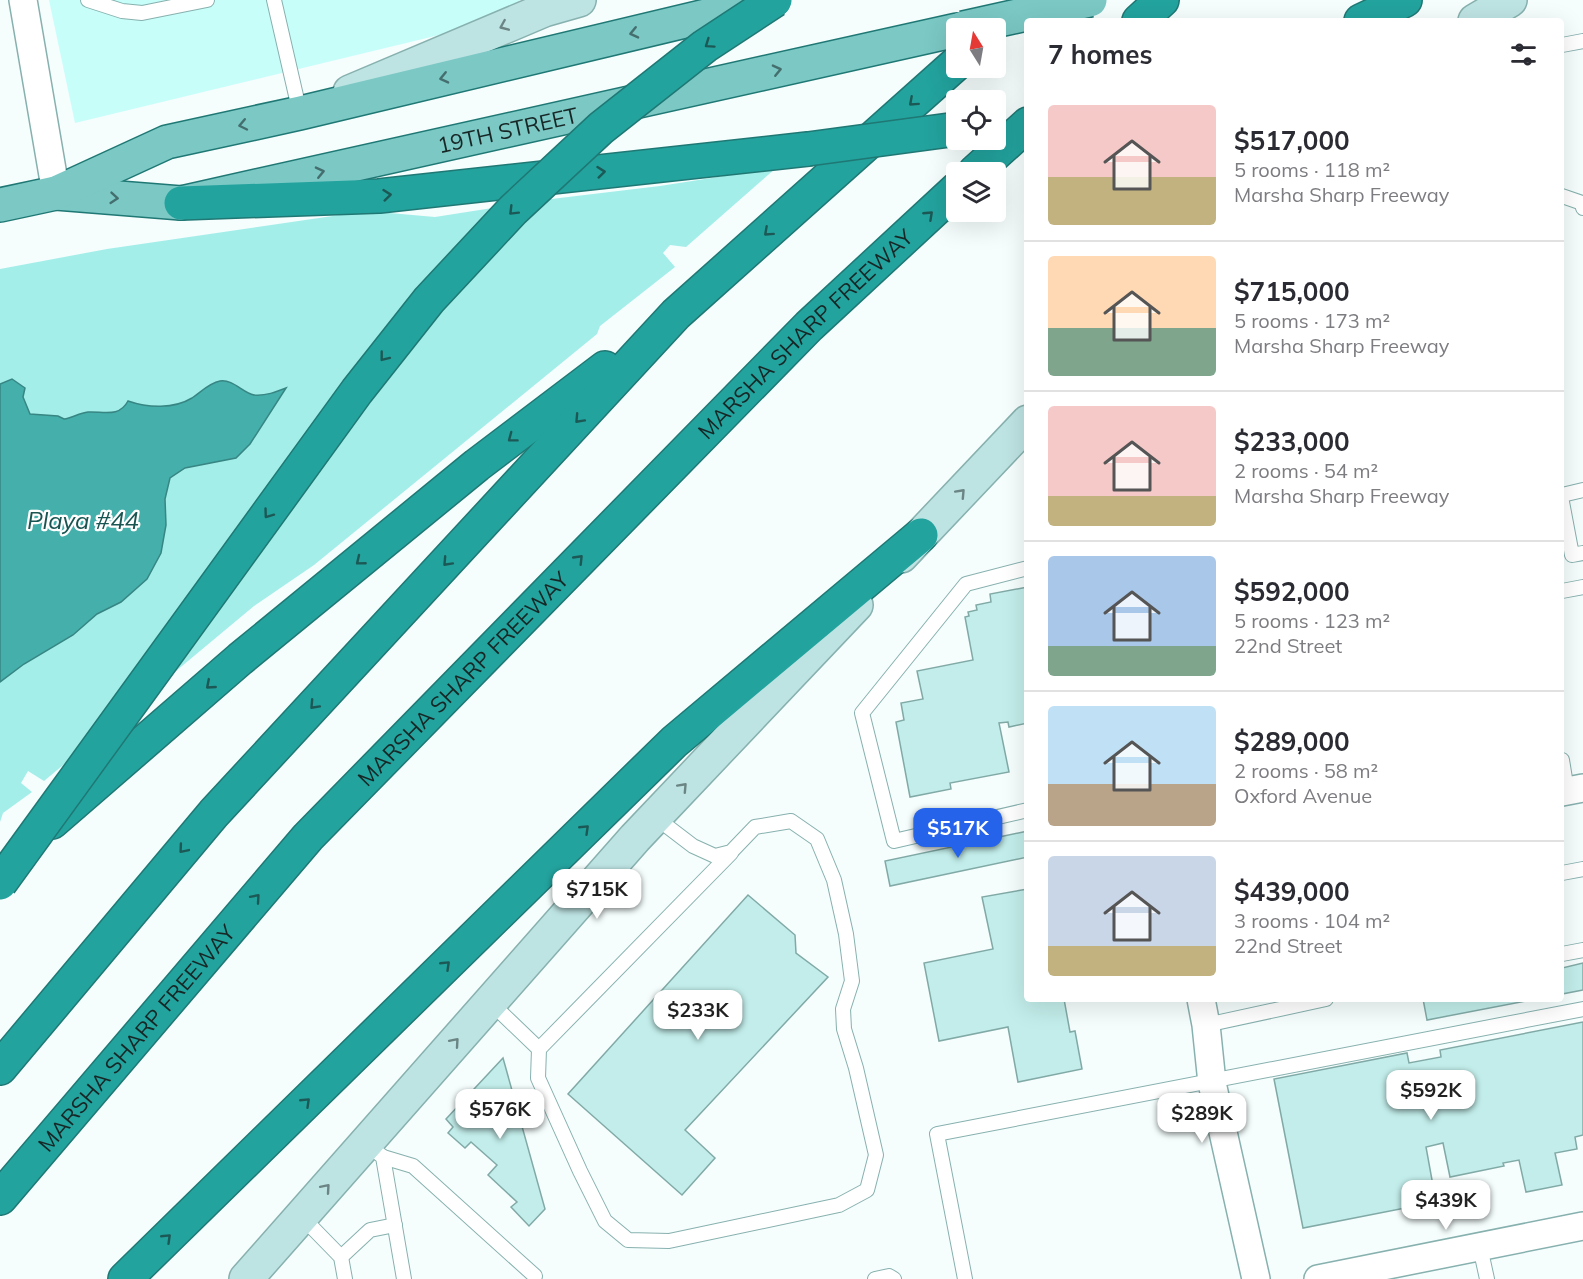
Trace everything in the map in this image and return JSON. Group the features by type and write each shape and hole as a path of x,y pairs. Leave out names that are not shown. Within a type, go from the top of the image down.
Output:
{"highway":[{"path":"0,883 357,391 429,300 513,210 601,128 705,46 774,0"},
{"path":"1006,20 1028,0"},
{"path":"1142,18 1162,0"},
{"path":"1367,18 1405,0"},
{"path":"0,867 240,659 449,487 676,314 946,73"},
{"path":"1006,123 1024,122"},
{"path":"986,162 1024,126"},
{"path":"181,203 379,196 808,149 946,130"},
{"name":"MARSHA SHARP FREEWAY","path":"0,1198 309,837 801,334 946,199"},
{"path":"0,1068 214,813 676,314"},
{"path":"125,1279 674,742 921,535"}],"main road":[{"path":"300,113 543,5 579,0"},
{"name":"19TH STREET","path":"0,205 56,193 167,142 300,113 774,0"},
{"path":"1006,19 1090,0"},
{"name":"19TH STREET","path":"56,193 181,203 946,32"},
{"path":"246,1279 302,1216 374,1150 490,1002 655,817 1024,426"}],"street":[{"path":"23,0 56,193"},
{"path":"1203,1012 1212,1083 1256,1279"},
{"path":"1318,1279 1583,1226"}],"lane":[{"path":"91,0 122,11 141,13 207,0"},
{"path":"274,0 300,113"},
{"path":"1564,45 1583,41"},
{"path":"1564,197 1582,203 1583,208"},
{"path":"1564,495 1583,490"},
{"path":"1564,513 1572,555 1583,553"},
{"path":"1024,569 966,584 862,713 894,841 1024,811"},
{"path":"1564,591 1583,587"},
{"path":"1564,767 1571,790"},
{"path":"655,817 693,846 715,856 731,852"},
{"path":"791,821 817,839 834,880 846,934 852,981 843,1009 844,1029 856,1068 876,1155 867,1190 839,1205 669,1241 628,1240 605,1221 580,1172 538,1078 539,1049 755,827 791,821"},
{"path":"1564,873 1583,869"},
{"path":"1564,954 1583,950"},
{"path":"490,1002 539,1049"},
{"path":"1203,1012 1298,1002"},
{"path":"964,1279 937,1134 1583,1010"},
{"path":"374,1150 395,1225 404,1279"},
{"path":"374,1150 413,1166 535,1276"},
{"path":"302,1216 341,1257 345,1279"},
{"path":"341,1257 370,1230 395,1225"},
{"path":"1480,1247 1486,1279"},
{"path":"875,1279 888,1276 894,1279"}],"shaded area":[{"path":"49,0 520,0 508,13 489,23 75,123"},
{"path":"776,168 686,247 670,245 663,253 675,267 600,326 597,334 314,565 254,606 44,781 28,771 21,783 32,792 3,813 0,822 0,269 107,249 367,211 435,217"}],"water":[{"name":"Playa #44","path":"12,379 25,388 23,397 30,414 58,416 64,419 88,412 115,412 128,401 152,406 169,406 185,402 220,381 234,384 254,395 267,394 286,388 250,444 236,458 185,468 170,478 165,499 166,525 161,553 147,579 121,602 97,614 73,635 24,664 0,682 0,384"}],"building":[{"path":"1024,588 1024,724 1009,727 1008,722 999,723 1009,772 950,783 951,789 910,797 896,722 904,720 901,703 923,699 917,671 973,660 965,617 969,616 968,612 977,610 976,605 991,602 990,594"},
{"path":"1024,832 1024,858 890,886 885,861"},
{"path":"1024,890 1024,1002 1065,1002 1070,1032 1075,1031 1082,1069 1018,1082 1008,1027 939,1041 924,963 993,949 982,897"},
{"path":"748,895 795,935 796,953 828,977 685,1130 715,1158 682,1195 568,1094"},
{"path":"1583,963 1583,990 1564,994 1564,968"},
{"path":"1424,1002 1520,1002 1427,1020"},
{"path":"1583,1022 1583,1135 1575,1137 1577,1149 1555,1153 1562,1185 1526,1192 1519,1160 1503,1163 1504,1166 1450,1177 1443,1143 1426,1147 1436,1202 1303,1228 1274,1079 1407,1053 1409,1063 1441,1057 1440,1050"},
{"path":"503,1058 545,1209 529,1226 511,1207 517,1202 488,1175 497,1165 471,1142 465,1148 448,1133 453,1127 446,1119"}]}
